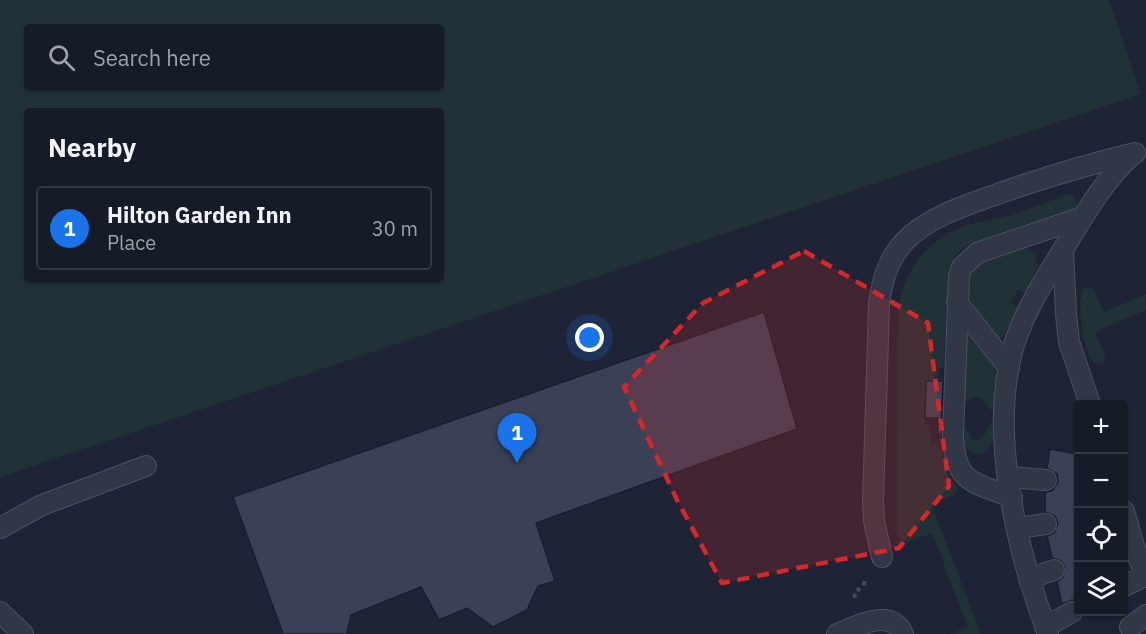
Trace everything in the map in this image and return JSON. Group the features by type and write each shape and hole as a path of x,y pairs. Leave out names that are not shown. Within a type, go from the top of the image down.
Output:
{"lane":[{"path":"1072,612 1046,630 1029,579 1008,477 1005,402 1009,368 1014,345 1027,313 1063,250 1117,168 1140,150"},
{"path":"882,557 873,502 879,304 881,283 896,254 904,242 917,231 957,210 1060,173 1140,150"},
{"path":"1012,497 974,483 960,471 956,462 953,435 958,276 962,267 977,253 1083,217"},
{"path":"1063,250 1069,342 1088,400"},
{"path":"957,302 1009,368"},
{"path":"0,528 42,505 146,466"},
{"path":"1008,477 1046,480"},
{"path":"1017,528 1046,524"},
{"path":"1128,584 1146,576 1129,548"},
{"path":"1029,579 1054,570"},
{"path":"0,612 23,634"},
{"path":"1130,627 1146,615"},
{"path":"837,634 880,620 889,620 896,624 903,634"}],"path":[{"path":"858,626 854,592 863,586 866,573"}],"highlighted area":[{"path":"804,251 928,323 949,486 899,548 722,583 677,500 624,387 703,303"}],"shaded area":[{"path":"0,0 1109,0 1141,94 0,477"},
{"path":"1066,195 1072,195 1076,200 1077,206 1073,210 967,245 954,257 949,270 943,368 939,368 939,381 926,381 925,425 929,425 932,445 939,446 947,473 958,489 956,494 932,505 981,634 950,634 968,627 932,533 905,543 899,538 897,532 898,312 901,297 911,270 919,258 940,238 967,225 1012,215"},
{"path":"1027,249 1035,254 1038,265 1025,293 1018,290 1011,303 1019,306 1000,339 981,318 974,306 969,295 968,283 972,273 981,264 1012,251"},
{"path":"1085,287 1093,289 1104,312 1146,294 1146,310 1095,332 1105,354 1104,362 1100,365 1092,361 1083,335 1080,301"},
{"path":"968,334 995,366 994,414 981,397 972,397 964,403 966,336"},
{"path":"994,421 994,437 988,449 979,455 968,451 964,445 963,428 970,433 972,440 979,441 990,423"}],"building":[{"path":"764,312 797,429 536,523 555,581 538,586 527,610 493,627 467,608 439,620 421,587 351,615 347,634 283,634 233,497"},
{"path":"926,381 943,381 941,435 938,435 938,418 925,418"},
{"path":"1050,449 1074,453 1074,601 1062,604 1057,582 1063,577 1065,567 1061,561 1052,558 1047,536 1054,533 1058,523 1055,516 1045,512 1045,492 1052,491 1058,482 1057,474 1047,468"}],"place":[{"name":"Hilton Garden Inn","path":"517,463"}]}
